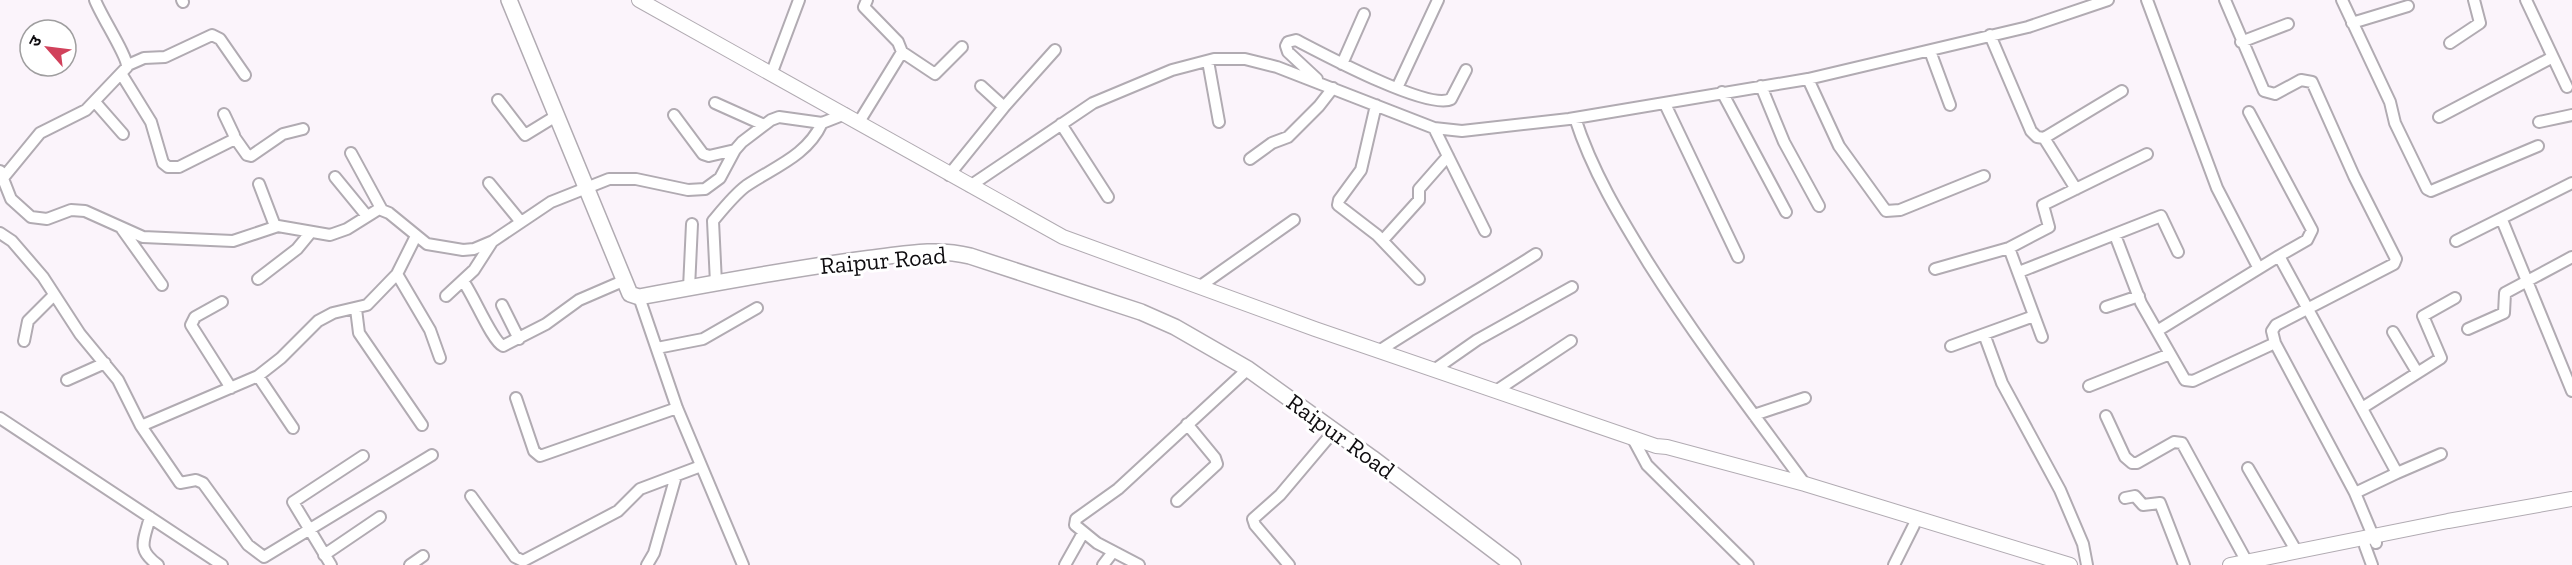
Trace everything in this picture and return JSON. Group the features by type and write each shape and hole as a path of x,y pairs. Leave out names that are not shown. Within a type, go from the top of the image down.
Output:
{"main road":[{"path":"509,0 622,281 630,294 639,297"},
{"name":"Raipur Road","path":"639,297 848,261 951,251 1158,319 1248,369 1513,565"}],"street":[{"path":"95,0 128,64"},
{"path":"639,0 772,72 949,175 1063,237 1379,351 1633,439 1804,484 2070,565"},
{"path":"772,72 798,0"},
{"path":"867,0 864,6 898,42 903,52 935,74 962,47"},
{"path":"1397,88 1438,0"},
{"path":"970,186 1061,124 1113,93 1172,70 1208,61 1245,59 1333,88 1434,128 1462,131 1575,118 1808,79 2028,27 2108,0"},
{"path":"2148,0 2217,188 2258,267"},
{"path":"2225,0 2241,42 2260,84 2267,93 2275,94 2301,80 2312,82 2354,176 2395,257 2394,264 2274,327 2272,333 2275,343 2355,493 2371,541 2372,565"},
{"path":"2342,0 2390,102 2395,123 2427,189 2431,190 2538,146"},
{"path":"2450,43 2480,23 2474,0"},
{"path":"2526,0 2566,87"},
{"path":"2352,23 2408,6"},
{"path":"1342,64 1364,14"},
{"path":"2241,42 2288,24"},
{"path":"244,75 220,39 212,35 165,57 144,58 128,64 122,75 95,102 76,116 40,133 2,174 17,207 31,217 47,219 78,210 93,213 143,237 220,242 246,238 275,226 336,234 382,210"},
{"path":"1990,35 2031,131 2037,137 2044,138 2122,91"},
{"path":"1322,84 1288,52 1286,46 1288,42 1296,40 1342,64 1423,97 1449,100 1466,70"},
{"path":"949,175 1054,50"},
{"path":"1930,51 1950,105"},
{"path":"859,122 903,52"},
{"path":"2439,117 2551,58"},
{"path":"1208,61 1219,122"},
{"path":"122,75 151,122 166,166 179,167 235,138"},
{"path":"1808,79 1839,146 1886,211 1900,210 1984,176"},
{"path":"981,86 1004,107"},
{"path":"1761,86 1784,142 1819,206"},
{"path":"1250,159 1270,145 1288,137 1320,106 1333,88"},
{"path":"1722,92 1786,212"},
{"path":"498,100 525,135 556,116"},
{"path":"95,102 123,134"},
{"path":"715,103 764,125"},
{"path":"1665,104 1738,257"},
{"path":"1376,105 1361,170 1338,203 1342,210 1383,240 1419,279"},
{"path":"2157,331 2258,267 2307,240 2312,230 2249,112"},
{"path":"224,114 235,138 250,156 284,134 303,129"},
{"path":"351,153 382,210 416,236 432,245 463,250 492,240 550,202 585,187 623,178 688,190 705,189 720,178 735,150 764,125 779,117 822,123 845,114"},
{"path":"674,115 703,154 709,156 735,150"},
{"path":"2540,122 2572,115"},
{"path":"1575,118 1588,156 1620,218 1671,298 1804,484"},
{"path":"716,283 713,221 742,190 798,153 812,140 822,123"},
{"path":"1061,124 1108,197"},
{"path":"1434,128 1485,231"},
{"path":"2044,138 2076,189"},
{"path":"1935,269 2009,249 2049,227 2043,205 2147,154"},
{"path":"1383,240 1419,200 1419,189 1448,156"},
{"path":"335,177 367,216"},
{"path":"489,183 520,222"},
{"path":"2456,241 2572,183"},
{"path":"259,184 275,226"},
{"path":"2019,272 2161,216 2178,252"},
{"path":"1199,287 1294,220"},
{"path":"2502,220 2572,391"},
{"path":"689,288 692,224"},
{"path":"122,228 162,285"},
{"path":"258,279 297,249 311,232"},
{"path":"0,233 23,253 80,334 118,380 141,426 178,481 182,484 196,480 203,483 248,545 261,556 267,556 432,455"},
{"path":"2115,235 2139,296 2182,377 2191,382 2275,343"},
{"path":"141,426 258,376 281,358 318,321 333,313 356,309 371,303 397,274 416,236"},
{"path":"446,296 474,270 492,240"},
{"path":"2009,249 2042,337"},
{"path":"1379,351 1536,254"},
{"path":"2279,256 2397,472"},
{"path":"2468,329 2504,313 2506,310 2504,294 2572,257"},
{"path":"397,274 430,330 440,358"},
{"path":"463,281 477,301 496,342 503,346 519,339 579,300 622,281"},
{"path":"1434,370 1477,340 1572,287"},
{"path":"24,341 28,321 54,295"},
{"path":"2106,306 2139,296"},
{"path":"639,297 677,408 743,565"},
{"path":"2362,408 2442,356 2423,321 2423,315 2455,298"},
{"path":"222,302 195,317 191,325 231,388"},
{"path":"502,306 519,339"},
{"path":"657,348 703,339 757,308"},
{"path":"356,309 359,333 422,425"},
{"path":"1951,346 2034,316"},
{"path":"2393,332 2417,372"},
{"path":"1984,334 2002,383 2060,490 2083,544 2087,565"},
{"path":"1496,391 1571,341"},
{"path":"2089,386 2169,354"},
{"path":"67,380 105,363"},
{"path":"1139,565 1083,533 1075,525 1078,517 1118,489 1248,369"},
{"path":"258,376 293,428"},
{"path":"516,398 534,451 540,456 677,408"},
{"path":"1754,415 1805,398"},
{"path":"2106,416 2125,457 2132,463 2137,463 2174,442 2184,445 2247,562"},
{"path":"0,418 222,565"},
{"path":"1177,501 1217,464 1215,458 1187,424"},
{"path":"1289,565 1255,525 1253,519 1280,495 1334,431"},
{"path":"1633,439 1647,465 1748,565"},
{"path":"1656,446 1674,457 2046,565"},
{"path":"2355,493 2441,454"},
{"path":"331,565 294,501 363,456"},
{"path":"471,496 515,557 523,561 618,511 640,489 701,465"},
{"path":"2248,468 2297,552"},
{"path":"647,565 654,553 676,476"},
{"path":"2125,498 2135,496 2143,505 2160,503 2184,565"},
{"path":"2270,565 2371,541 2572,499"},
{"path":"2230,565 2572,507"},
{"path":"150,517 142,547 145,555 159,565"},
{"path":"324,555 380,517"},
{"path":"1894,565 1914,525"},
{"path":"1065,565 1083,533"},
{"path":"1103,565 1113,552"},
{"path":"410,565 423,556"}]}
